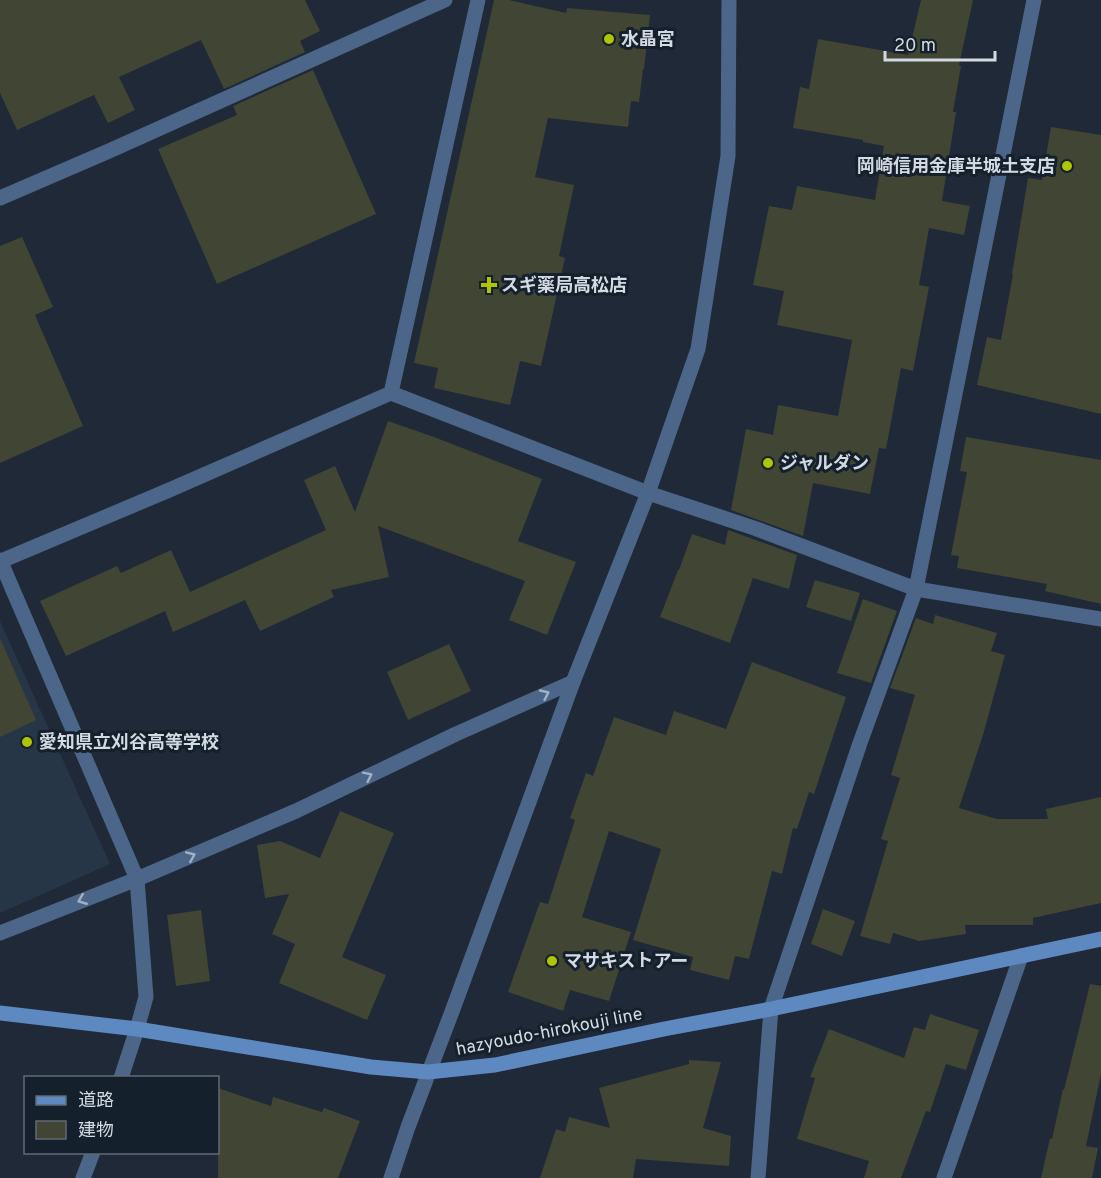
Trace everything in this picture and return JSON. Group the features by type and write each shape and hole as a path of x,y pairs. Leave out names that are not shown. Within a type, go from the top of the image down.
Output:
{"main road":[{"name":"hazyoudo-hirokouji line","path":"0,1013 137,1029 371,1067 428,1072 495,1065 1101,939"}],"street":[{"path":"0,198 446,0"},
{"path":"391,393 478,0"},
{"path":"391,1178 573,682 648,493 698,349 728,156 729,0"},
{"path":"758,1178 771,1009 860,743 915,589 1034,0"},
{"path":"121,1076 146,997 137,879 0,560 167,491 391,393 648,493 754,528 915,589 1101,619"},
{"path":"0,933 137,879 296,811 456,734 573,682"},
{"path":"944,1178 1021,956"},
{"path":"83,1178 92,1154"}],"shaded area":[{"name":"愛知県立刈谷高等学校","path":"0,621 110,864 0,913"}],"building":[{"path":"0,0 305,0 320,31 300,41 305,52 224,89 201,40 119,77 135,110 108,123 94,95 17,130 0,93"},
{"path":"494,0 509,0 566,13 567,8 650,15 639,102 631,101 628,127 548,118 535,177 574,185 559,256 565,258 541,366 520,361 510,405 434,388 438,368 414,363"},
{"path":"921,0 973,0 959,65 961,66 953,112 956,112 942,201 970,206 964,235 929,228 919,285 929,287 913,371 901,368 886,449 879,448 870,494 813,483 803,536 731,510 746,429 773,435 778,405 838,416 852,340 777,325 784,291 753,285 769,206 792,210 797,186 875,200 884,146 863,142 863,140 793,128 800,87 809,89 818,39 908,55"},
{"path":"313,70 376,214 217,284 158,149 237,115 233,106"},
{"path":"1051,127 1101,135 1101,414 977,385 987,337 1001,340 1028,178 1042,180"},
{"path":"22,237 53,307 35,315 83,426 0,463 0,246"},
{"path":"388,421 542,479 518,541 576,562 547,635 509,620 525,581 378,526 389,577 331,590 334,597 260,631 245,600 173,632 165,611 66,656 40,601 117,566 121,573 171,550 190,592 326,530 304,480 335,466 355,512"},
{"path":"966,437 1101,460 1101,604 1045,591 1047,584 957,568 959,556 951,555 967,472 960,471"},
{"path":"728,530 797,555 789,589 753,578 730,643 660,617 692,534 725,545"},
{"path":"815,580 860,593 851,621 806,607"},
{"path":"863,599 897,611 871,683 837,673"},
{"path":"935,615 997,633 991,651 1005,655 983,735 959,808 997,819 1048,819 1046,809 1101,797 1101,903 1033,918 1033,925 965,925 966,934 919,941 893,933 890,944 860,936 888,841 881,839 900,778 891,775 915,695 890,688 916,618 933,624"},
{"path":"0,638 36,720 0,737"},
{"path":"449,644 471,691 408,720 387,672"},
{"path":"752,662 846,697 814,794 809,792 797,829 793,828 782,874 772,871 749,959 735,956 729,980 690,970 693,957 633,940 661,849 609,831 582,917 631,932 609,1001 570,990 563,1011 508,992 540,902 548,904 575,820 570,818 586,773 593,776 614,717 666,735 674,711 726,729"},
{"path":"340,811 394,833 342,957 386,975 367,1020 279,983 295,944 272,934 289,894 265,898 257,845 280,841 320,858"},
{"path":"823,909 855,921 842,956 811,944"},
{"path":"201,910 210,981 176,986 167,915"},
{"path":"1090,984 1101,986 1101,1074 1086,1146 1098,1148 1092,1178 1041,1178 1050,1138 1052,1139"},
{"path":"930,1014 979,1030 966,1070 946,1064 930,1112 926,1111 901,1178 864,1178 869,1161 797,1139 815,1078 810,1077 829,1029 904,1058 914,1027 925,1030"},
{"path":"689,1060 721,1062 703,1128 731,1136 729,1166 636,1159 633,1178 540,1178 556,1129 565,1132 569,1117 610,1128 599,1088 689,1064"},
{"path":"219,1088 271,1106 273,1097 322,1112 324,1108 360,1121 338,1178 218,1178"}],"place":[{"name":"水晶宮","path":"609,39"},
{"name":"岡崎信用金庫半城土支店","path":"1067,166"},
{"name":"スギ薬局高松店","path":"489,285"},
{"name":"ジャルダン","path":"768,463"},
{"name":"愛知県立刈谷高等学校","path":"27,742"},
{"name":"マサキストアー","path":"552,961"}]}
